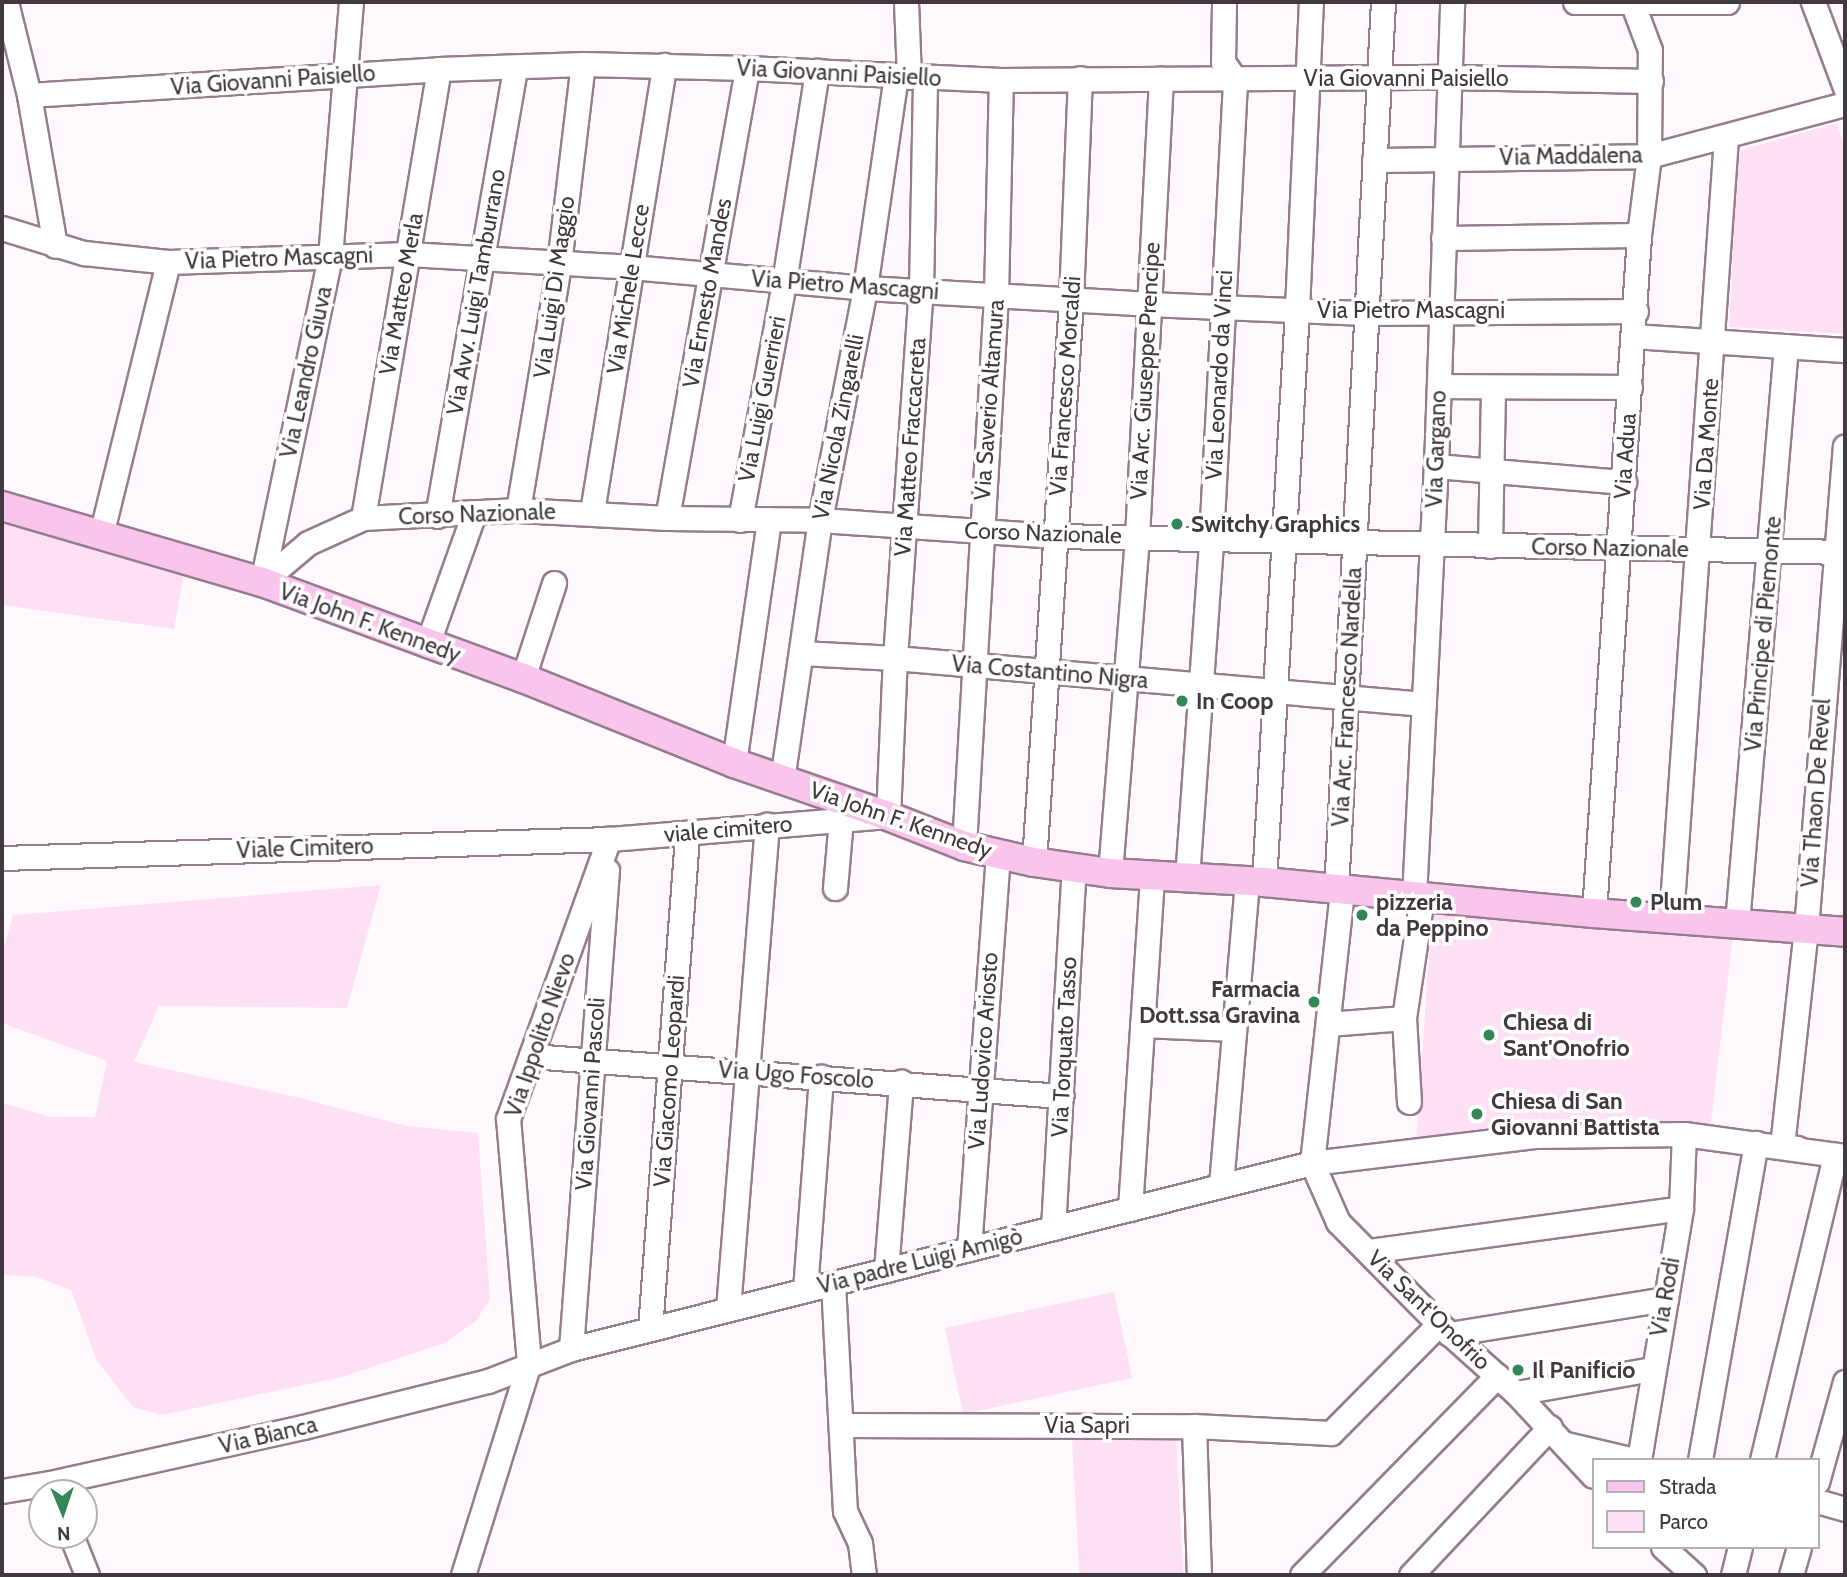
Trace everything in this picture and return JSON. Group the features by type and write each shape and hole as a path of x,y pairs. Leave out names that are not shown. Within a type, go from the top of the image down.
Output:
{"main road":[{"name":"Via John F. Kennedy","path":"2,506 262,583 523,678 734,763 888,816 964,846 998,854 1110,873 1255,882 1594,913 1845,932"}],"street":[{"path":"6,2 29,95 55,246"},
{"name":"Via Leandro Giuva","path":"262,583 330,257 351,2"},
{"path":"906,2 910,76"},
{"name":"Via Leonardo da Vinci","path":"1187,878 1211,540 1235,79 1223,62 1224,2"},
{"path":"1221,1185 1234,1029 1255,882 1277,691 1311,2"},
{"name":"Via Arc. Francesco Nardella","path":"1312,1163 1328,1024 1339,890 1345,699 1357,541 1383,2"},
{"name":"Via Gargano","path":"1409,1102 1404,1018 1418,897 1452,2"},
{"path":"1575,2 1727,2"},
{"path":"1813,2 1844,102"},
{"name":"Via Adua","path":"1594,913 1639,235 1649,156 1650,50 1633,3"},
{"name":"Via Giovanni Paisiello","path":"29,95 439,69 583,64 747,68 1000,80 1449,77 1651,81"},
{"name":"Via Luigi Di Maggio","path":"518,510 559,264 583,64"},
{"name":"Via Michele Lecce","path":"593,512 664,65"},
{"name":"Via Avv. Luigi Tamburrano","path":"436,516 484,258 515,67"},
{"name":"Via Ernesto Mandes","path":"667,518 747,68"},
{"name":"Via Matteo Merla","path":"363,518 439,69"},
{"name":"Via Luigi Guerrieri","path":"740,520 784,282 817,71"},
{"name":"Via Nicola Zingarelli","path":"782,780 855,287 910,76"},
{"name":"Via Matteo Fraccacreta","path":"888,816 895,658 921,290 910,76"},
{"name":"Via Francesco Morcaldi","path":"1034,862 1071,300 1080,78"},
{"name":"Via Arc. Giuseppe Prencipe","path":"1110,873 1123,680 1137,537 1161,79"},
{"name":"Via Saverio Altamura","path":"964,846 972,666 996,296 1000,80"},
{"name":"Via Maddalena","path":"1374,160 1649,156 1726,137 1844,102"},
{"name":"Via Da Monte","path":"1671,918 1726,137"},
{"name":"Via Pietro Mascagni","path":"2,228 84,253 168,262 408,254 631,267 855,287 1223,308 1366,313 1636,311"},
{"path":"1443,238 1639,235"},
{"path":"101,535 168,262"},
{"path":"1633,336 1845,350"},
{"name":"Via Principe di Piemonte","path":"1737,923 1786,346"},
{"path":"1439,386 1630,387"},
{"path":"1490,545 1493,388"},
{"name":"Via Thaon De Revel","path":"1782,1146 1806,929 1840,552 1845,447"},
{"path":"1436,466 1624,482"},
{"name":"Corso Nazionale","path":"262,583 308,543 363,518 518,510 667,518 820,520 1056,536 1840,552"},
{"path":"427,645 474,513"},
{"path":"734,763 769,520"},
{"path":"523,678 554,583"},
{"name":"Via Costantino Nigra","path":"802,653 895,658 1123,680 1424,704"},
{"name":"viale cimitero","path":"609,839 888,816"},
{"path":"835,888 841,820"},
{"path":"728,1309 767,825"},
{"name":"Via Giacomo Leopardi","path":"650,1329 687,833"},
{"name":"Viale Cimitero","path":"2,858 609,839"},
{"name":"Via Ippolito Nievo","path":"529,1363 508,1119 609,839"},
{"name":"Via Giovanni Pascoli","path":"571,1349 609,839"},
{"name":"Via Ludovico Ariosto","path":"969,1249 998,854"},
{"name":"Via Torquato Tasso","path":"1053,1228 1074,867"},
{"path":"1129,1209 1152,876"},
{"path":"1328,1024 1404,1018"},
{"path":"1142,1025 1234,1029"},
{"name":"Via Ugo Foscolo","path":"531,1056 1061,1096"},
{"path":"805,1290 821,1077"},
{"path":"886,1270 901,1082"},
{"name":"Via padre Luigi Amigò","path":"529,1363 571,1349 1312,1163 1536,1136 1684,1134 1842,1155"},
{"name":"Via Rodi","path":"1637,1458 1681,1208 1684,1134"},
{"path":"1700,1458 1756,1143"},
{"path":"1763,1458 1842,1155"},
{"name":"Via Sant'Onofrio","path":"1312,1163 1338,1222 1444,1329 1516,1393 1591,1474"},
{"path":"1368,1251 1681,1208"},
{"path":"833,1283 845,1511 860,1543 864,1575"},
{"path":"1444,1329 1666,1299"},
{"name":"Via Sapri","path":"842,1425 1194,1426 1331,1433 1444,1329"},
{"path":"463,1575 529,1363"},
{"name":"Via Bianca","path":"89,1479 475,1385 529,1363"},
{"path":"1516,1393 1652,1369"},
{"path":"1302,1575 1497,1376"},
{"path":"1819,1475 1845,1382"},
{"path":"1194,1426 1199,1575"},
{"path":"1411,1575 1550,1427"},
{"path":"1566,1444 1628,1458"},
{"name":"Via Bianca","path":"2,1490 28,1489"},
{"path":"1819,1502 1845,1508"},
{"path":"77,1549 87,1575"},
{"path":"1733,1575 1740,1549"},
{"path":"1791,1575 1798,1549"}],"green space":[{"path":"1837,123 1845,150 1845,334 1729,327 1738,151"},
{"path":"2,516 184,573 174,629 2,605"},
{"path":"381,885 347,1008 159,1006 134,1062 296,1097 407,1126 478,1133 490,1299 476,1321 445,1343 342,1377 162,1415 133,1407 97,1361 71,1290 36,1277 2,1275 2,1103 51,1117 95,1117 107,1061 2,1023 2,954 13,915"},
{"path":"1432,912 1733,935 1710,1131 1416,1143"},
{"path":"1114,1292 1132,1378 963,1414 945,1328"},
{"path":"1176,1435 1183,1575 1079,1575 1072,1440"}],"place":[{"name":"Switchy Graphics","path":"1177,524"},
{"name":"In Coop","path":"1182,701"},
{"name":"Plum","path":"1636,902"},
{"name":"pizzeria da Peppino","path":"1362,915"},
{"name":"Farmacia Dott.ssa Gravina","path":"1314,1002"},
{"name":"Chiesa di Sant'Onofrio","path":"1489,1035"},
{"name":"Chiesa di San Giovanni Battista","path":"1477,1114"},
{"name":"Il Panificio","path":"1518,1370"}]}
